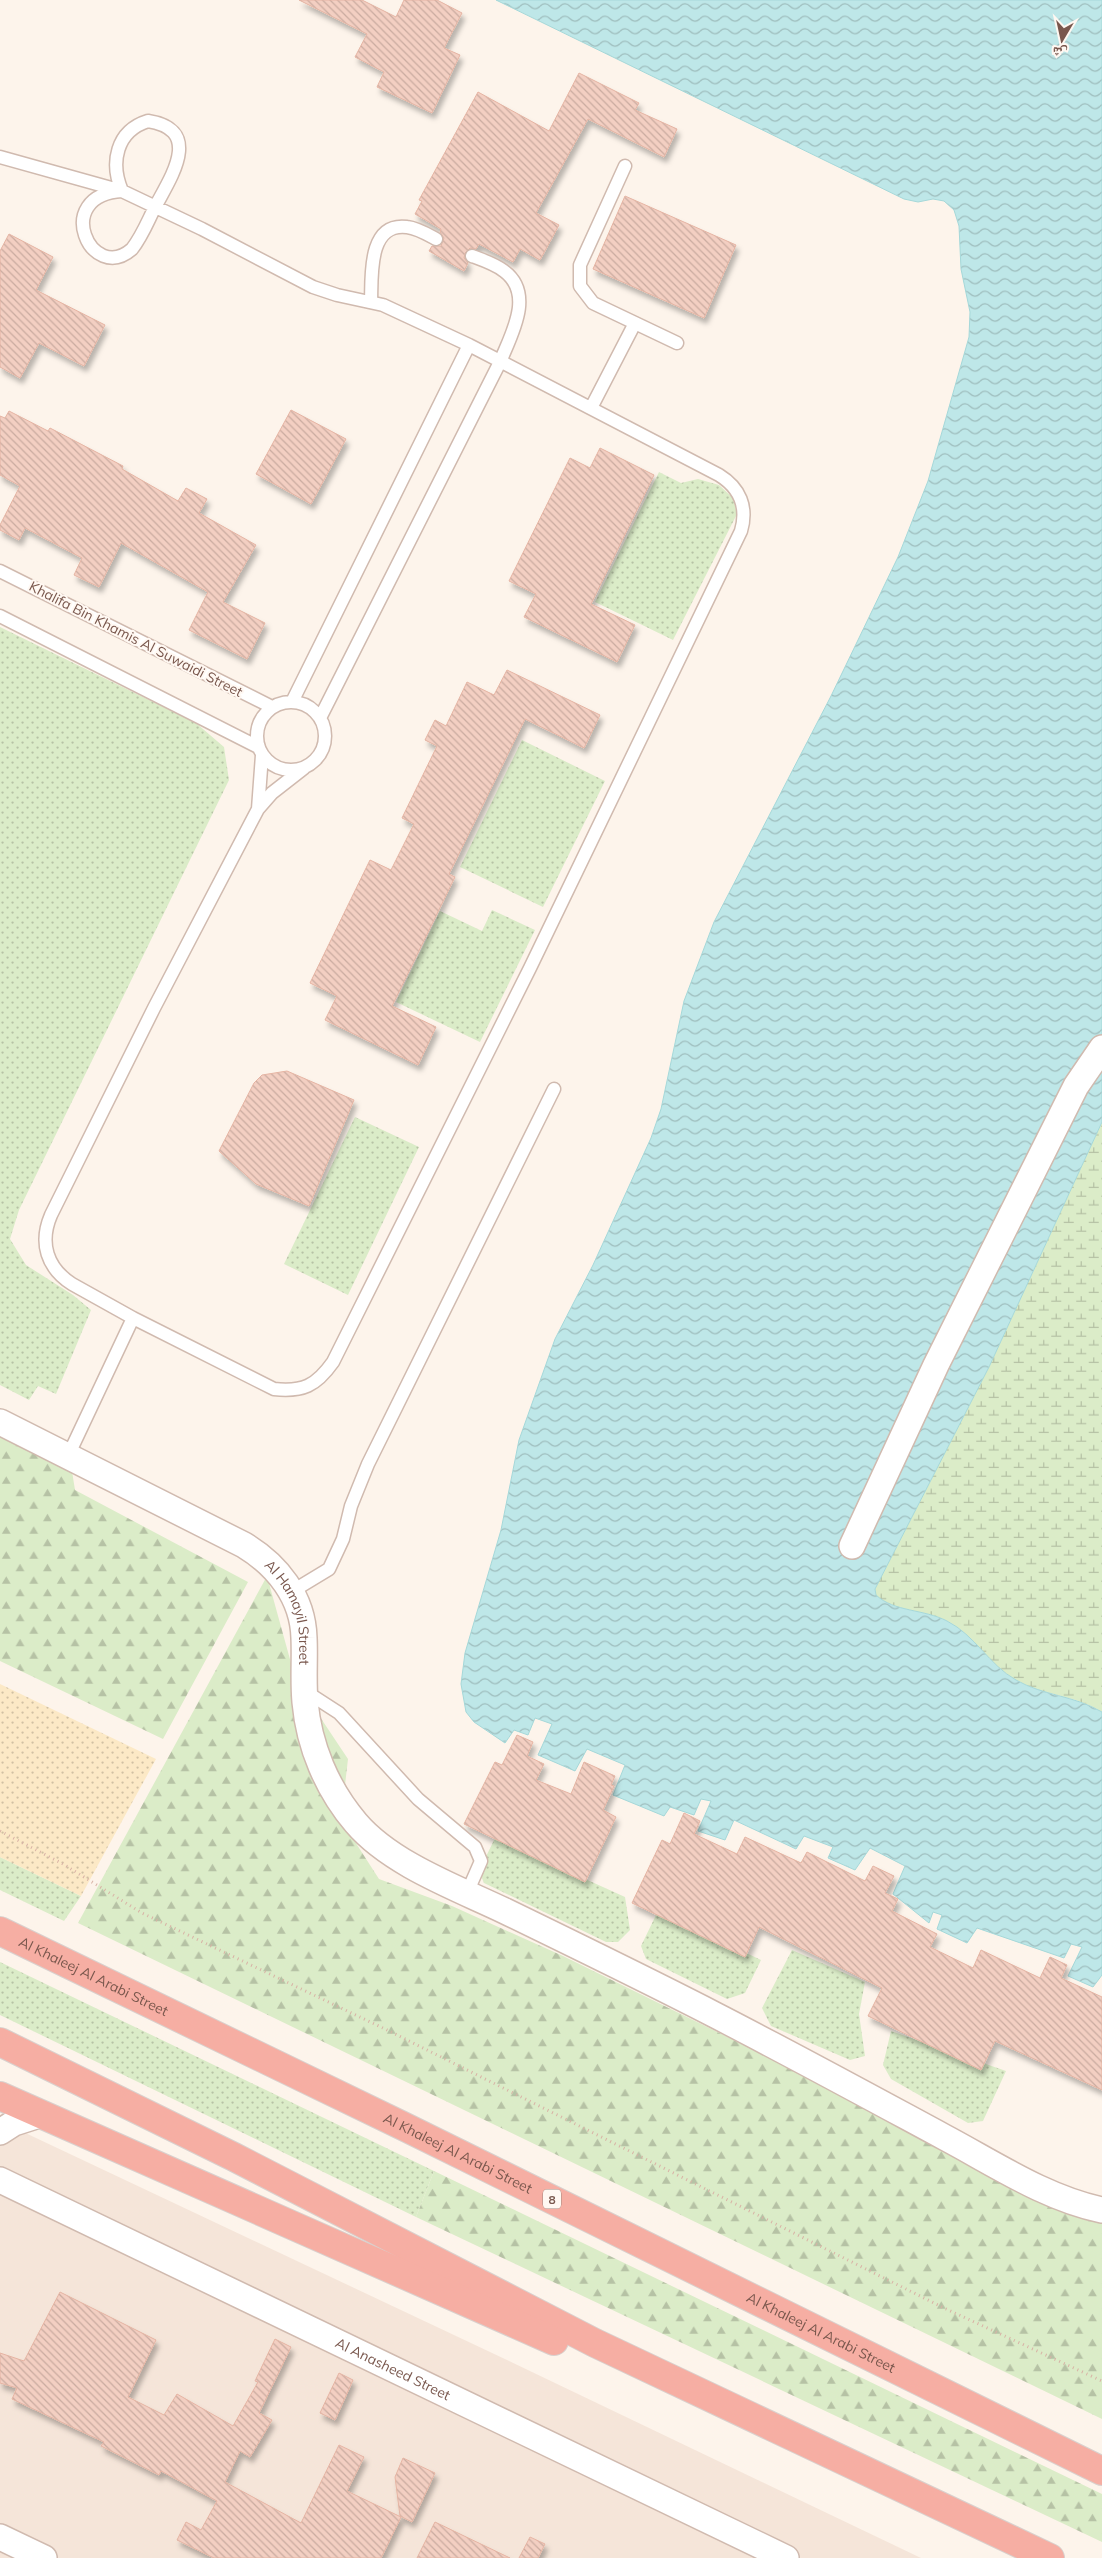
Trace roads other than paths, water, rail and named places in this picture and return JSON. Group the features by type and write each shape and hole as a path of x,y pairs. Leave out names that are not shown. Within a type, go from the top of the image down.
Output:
{"highway":[{"name":"Al Khaleej Al Arabi Street","path":"0,1931 423,2136 1102,2471"},
{"path":"0,2042 234,2157 595,2343 1050,2558"},
{"path":"0,2096 541,2335 566,2343 595,2343"}],"street":[{"path":"852,1546 940,1356 1076,1086 1102,1048"},
{"name":"Al Hamayil Street","path":"0,1422 244,1545 274,1568 292,1592 301,1617 304,1636 305,1691 309,1727 316,1754 326,1779 357,1824 376,1843 403,1860 467,1893 712,2014 966,2149 1025,2183 1102,2210"},
{"path":"0,2132 14,2123 39,2114"},
{"name":"Al Anasheed Street","path":"0,2180 786,2558"},
{"path":"0,2537 44,2558"}],"lane":[{"path":"148,121 160,123 171,130 177,140 179,152 166,190 138,241 124,256 101,255 91,248 85,239 82,227 84,215 98,197 109,192 122,191 116,178 115,163 122,140 127,132 136,125 148,121"},
{"path":"0,156 122,191 202,229 313,287 337,295 383,305 469,345 728,481 741,498 744,520 741,531 530,968 333,1362 323,1376 309,1386 292,1390 274,1389 133,1318 72,1284 54,1269 45,1249 46,1226 154,1008 258,809 272,794 304,768"},
{"path":"625,166 580,265 579,275 583,291 593,303 677,343"},
{"path":"371,302 372,265 375,248 387,232 406,226 436,239"},
{"path":"320,718 500,362 520,306 519,293 514,281 505,271 472,256"},
{"path":"591,408 634,323"},
{"path":"292,702 469,345"},
{"name":"Khalifa Bin Khamis Al Suwaidi Street","path":"0,571 272,707"},
{"path":"0,616 260,751 267,761 281,769 297,770 304,768 312,764 322,750 325,734 320,718 308,707 292,702 272,707 261,718 256,732 260,751 258,809"},
{"path":"292,1592 326,1572 336,1558 351,1506 368,1464 554,1089"},
{"path":"68,1456 133,1318"},
{"path":"305,1691 339,1713 413,1793 475,1847 481,1861 467,1893"}],"water":[{"path":"496,0 1102,0 1102,1122 989,1367 875,1589 876,1595 891,1605 938,1617 957,1627 1006,1674 1016,1680 1037,1689 1091,1706 1102,1712 1102,1975 1093,1987 1068,1976 1082,1947 1071,1944 1064,1958 977,1928 967,1943 937,1929 942,1915 933,1912 929,1923 893,1894 905,1866 870,1848 855,1870 828,1858 833,1847 804,1836 796,1849 734,1820 725,1840 698,1831 711,1801 701,1799 694,1815 670,1807 664,1816 613,1795 625,1765 587,1749 575,1771 538,1755 552,1724 535,1718 528,1735 514,1730 505,1743 474,1722 466,1712 461,1684 465,1653 501,1530 519,1440 555,1339 593,1265 651,1138 661,1109 684,1001 714,922 831,696 898,557 928,481 969,337 970,312 961,269 959,226 954,210 944,201 933,199 918,202 904,199"}]}
